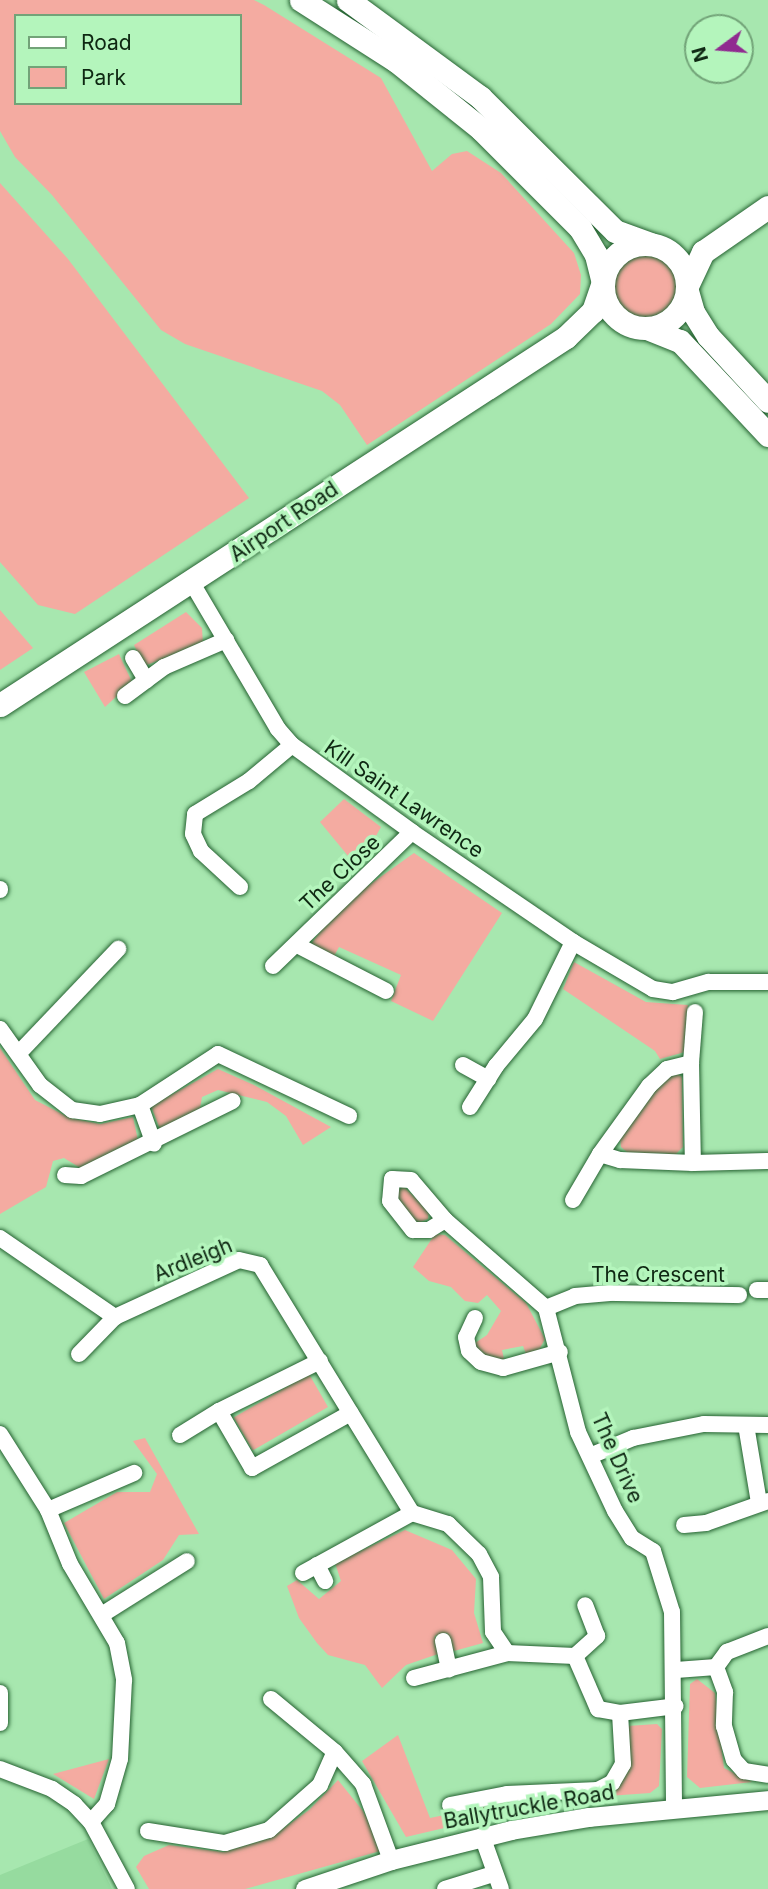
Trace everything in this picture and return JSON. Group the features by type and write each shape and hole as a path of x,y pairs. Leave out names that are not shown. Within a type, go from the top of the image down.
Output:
{"main road":[{"path":"301,0 395,60 481,129 580,228 596,255 611,312 637,327 680,341 768,435"},
{"path":"348,0 480,97 615,231 653,244 679,261 693,312 708,336 768,401"},
{"path":"637,327 669,321 682,306 695,263 723,236 768,207"},
{"path":"602,282 617,254 627,248 653,244 693,245 723,236"},
{"name":"Airport Road","path":"0,705 192,583 566,337 593,311 602,282"},
{"name":"Airport Road","path":"566,337 604,326 637,327"}],"street":[{"name":"Kill Saint Lawrence","path":"192,583 278,729 292,745 412,832 573,942 653,989 673,992 709,982 768,982"},
{"path":"125,696 172,662 226,640"},
{"path":"133,658 146,680"},
{"path":"240,887 201,851 193,834 195,814 249,781 292,745"},
{"name":"The Close","path":"273,966 297,945 336,901 380,866 412,832"},
{"path":"470,1107 488,1079 535,1019 573,942"},
{"path":"297,945 386,991"},
{"path":"19,1053 118,949"},
{"path":"693,1163 691,1063 695,1013"},
{"path":"0,1029 40,1085 72,1110 100,1114 139,1105 218,1054 349,1116"},
{"path":"573,1199 600,1154 649,1086 667,1069 691,1063"},
{"path":"463,1065 488,1079"},
{"path":"65,1175 81,1176 154,1144 233,1101"},
{"path":"139,1105 154,1144"},
{"path":"600,1154 620,1160 693,1163 768,1161"},
{"path":"445,1220 546,1308"},
{"path":"0,1238 115,1317"},
{"name":"Ardleigh","path":"79,1354 115,1317 239,1260 250,1260 260,1265 412,1513"},
{"name":"The Crescent","path":"546,1308 575,1296 610,1293 739,1295"},
{"name":"The Drive","path":"546,1308 560,1352 578,1432 632,1538 653,1551 672,1612 676,1670 674,1809"},
{"path":"475,1318 466,1337 469,1351 481,1362 503,1367 560,1352"},
{"path":"180,1435 219,1411 320,1361"},
{"path":"219,1411 252,1468 258,1484"},
{"path":"252,1468 351,1413"},
{"path":"590,1456 633,1438 704,1424 768,1425"},
{"path":"684,1525 706,1523 763,1502 746,1425"},
{"path":"0,1434 48,1510 84,1591 103,1614 117,1643 125,1721 113,1790 91,1822"},
{"path":"48,1510 134,1473"},
{"path":"326,1581 310,1569 412,1513 448,1524 480,1554 491,1577 493,1632 507,1653"},
{"path":"103,1614 187,1561"},
{"path":"414,1678 507,1653 575,1656 597,1636 585,1605"},
{"path":"676,1670 716,1667 727,1652 768,1636"},
{"path":"443,1641 449,1669"},
{"path":"575,1656 598,1709 620,1713 676,1706"},
{"path":"716,1667 725,1692 724,1726 734,1760 744,1771 768,1775"},
{"path":"0,1693 0,1723"},
{"path":"271,1699 335,1752 363,1784 391,1860"},
{"path":"450,1805 506,1794 598,1790 612,1783 623,1764 620,1713"},
{"path":"148,1831 225,1843 269,1830 320,1785 335,1752"},
{"path":"0,1769 52,1789 91,1822 127,1889"},
{"name":"Ballytruckle Road","path":"305,1889 391,1860 482,1836 576,1819 768,1800"},
{"path":"482,1836 493,1874 501,1889"},
{"path":"445,1889 493,1874"}],"shaded area":[{"path":"88,1839 112,1889 0,1889 0,1875"}],"green space":[{"path":"0,0 254,0 381,78 432,171 452,154 467,151 501,173 574,253 581,275 580,294 551,324 367,445 340,405 322,391 185,344 161,330 52,195 15,157 0,131"},
{"path":"0,183 68,259 249,498 75,614 38,605 0,562"},
{"path":"639,254 651,254 668,263 675,274 675,298 668,309 651,318 639,318 627,313 618,304 613,292 613,280 618,268 627,259"},
{"path":"0,610 33,648 0,670"},
{"path":"186,612 202,628 203,644 144,666 134,645"},
{"path":"119,654 132,682 105,707 84,672"},
{"path":"344,799 381,827 358,868 320,822"},
{"path":"414,853 502,913 433,1021 391,1001 401,975 339,947 332,960 310,945 341,905"},
{"path":"574,962 646,1002 688,1005 685,1052 660,1059 655,1051 563,989"},
{"path":"0,1048 35,1100 70,1118 100,1124 133,1117 139,1145 82,1169 64,1158 53,1161 46,1187 0,1214"},
{"path":"218,1069 254,1085 331,1127 303,1145 286,1116 267,1102 218,1090 202,1097 199,1114 161,1132 151,1106"},
{"path":"676,1073 682,1077 683,1147 676,1154 628,1153 621,1147 620,1138 661,1080"},
{"path":"403,1186 429,1211 428,1219 418,1223 410,1218 395,1192"},
{"path":"435,1234 445,1235 526,1303 545,1339 539,1350 526,1354 523,1346 502,1350 504,1359 499,1360 477,1354 475,1343 487,1335 501,1311 487,1295 478,1303 465,1301 451,1287 429,1281 413,1267"},
{"path":"309,1374 328,1407 253,1450 234,1418"},
{"path":"145,1438 199,1534 179,1535 163,1560 104,1599 64,1523 117,1492 150,1492 157,1474 133,1441"},
{"path":"405,1530 452,1550 476,1579 474,1613 483,1643 454,1651 447,1633 435,1636 438,1654 406,1665 382,1688 365,1665 328,1655 299,1618 287,1586 297,1580 319,1599 341,1581 335,1563"},
{"path":"697,1679 715,1693 724,1768 752,1782 700,1788 687,1777 690,1684"},
{"path":"657,1724 662,1729 659,1786 650,1793 608,1796 620,1785 627,1726"},
{"path":"398,1735 430,1818 507,1802 546,1804 406,1837 362,1761"},
{"path":"109,1759 94,1799 53,1774"},
{"path":"338,1780 363,1811 384,1850 245,1889 149,1889 136,1867 144,1856 169,1845 223,1852 270,1838 309,1810"}]}
